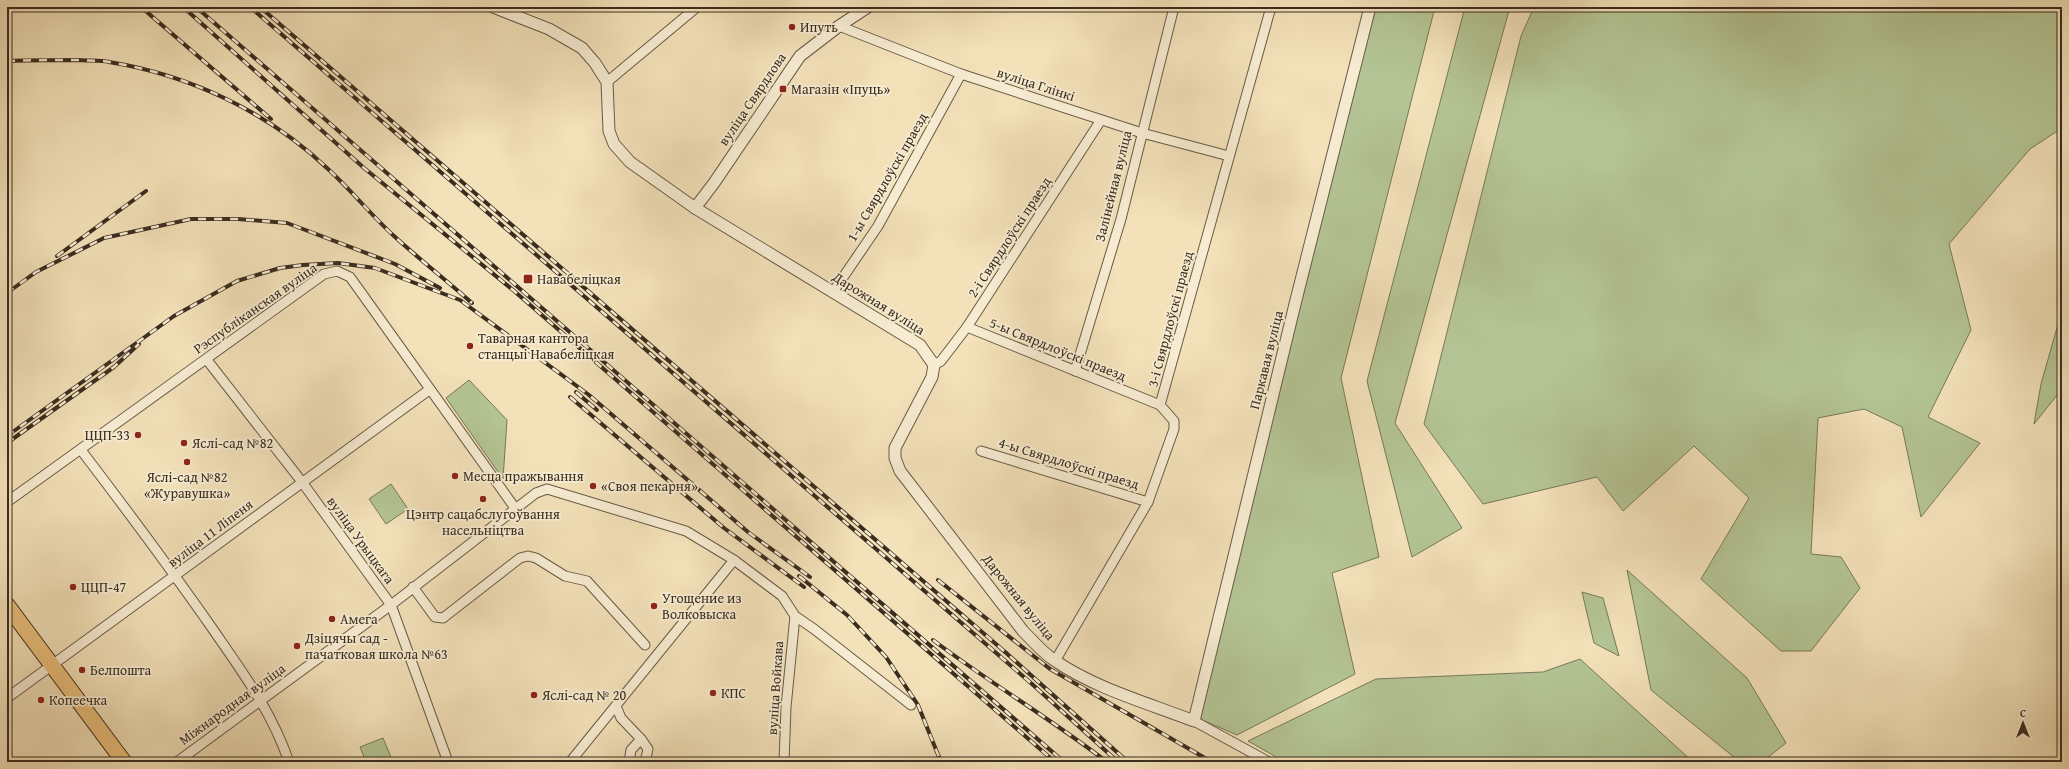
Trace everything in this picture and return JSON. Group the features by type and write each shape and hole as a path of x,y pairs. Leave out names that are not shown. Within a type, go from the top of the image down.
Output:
{"main road":[{"path":"7,605 124,762"}],"street":[{"name":"Дарожная вуліца","path":"493,7 562,35 582,48 595,63 607,82 609,132 614,144 630,162 695,208 920,345 934,364 932,377 895,448 895,458 900,470 1023,631 1054,661 1088,680 1194,721 1268,762"},
{"path":"607,82 697,7"},
{"name":"вуліца Свярдлова","path":"695,208 714,183 800,56 839,26 868,7"},
{"name":"Залінейная вуліца","path":"1075,371 1121,219 1174,7"},
{"name":"3-і Свярдлоўскі праезд","path":"1054,661 1148,502 1174,429 1174,421 1160,405 1271,7"},
{"name":"Паркавая вуліца","path":"1194,721 1294,304 1370,7"},
{"name":"вуліца Глінкі","path":"839,26 961,74 1142,133 1229,156"},
{"name":"1-ы Свярдлоўскі праезд","path":"833,292 878,226 961,74"},
{"name":"2-і Свярдлоўскі праезд","path":"934,364 941,361 967,327 1102,120"},
{"name":"Рэспубліканская вуліца","path":"7,502 207,360 324,274 337,271 350,277 429,390 515,508"},
{"name":"5-ы Свярдлоўскі праезд","path":"967,327 1160,405"},
{"name":"вуліца Урыцкага","path":"207,360 302,482 390,605 448,762"},
{"name":"вуліца 11 Ліпеня","path":"7,698 429,390"},
{"path":"81,450 176,576 262,700 280,736 289,762"},
{"name":"4-ы Свярдлоўскі праезд","path":"982,451 1148,502"},
{"name":"Міжнародная вуліца","path":"177,762 390,605 515,508 536,493 547,489 686,531 734,560 782,596 795,616"},
{"path":"413,587 435,617 443,618 520,558 528,556 536,558 565,576 587,581 645,645"},
{"path":"570,762 734,560"},
{"path":"795,616 912,705"},
{"name":"вуліца Войкава","path":"784,762 786,706 795,616"},
{"path":"616,706 621,718 648,749 645,762"},
{"path":"629,762 631,750 641,740"}],"green space":[{"path":"1375,7 1435,7 1341,378 1379,557 1332,573 1355,674 1237,735 1200,719 1314,243"},
{"path":"1465,7 1510,7 1395,423 1462,528 1412,557 1367,381"},
{"path":"1534,7 2062,7 2062,128 2030,149 1949,244 1971,330 1928,417 1980,443 1921,517 1902,427 1864,409 1818,418 1811,554 1841,557 1860,588 1811,651 1781,651 1701,579 1749,498 1694,446 1623,511 1597,477 1483,504 1424,424 1521,36"},
{"path":"2062,310 2062,389 2034,424 2041,384"},
{"path":"469,380 507,420 503,479 446,398"},
{"path":"391,484 408,509 386,524 369,499"},
{"path":"1627,570 1747,678 1786,743 1762,762 1740,762 1651,690"},
{"path":"1582,592 1603,598 1619,656 1594,643"},
{"path":"1580,659 1693,762 1285,762 1248,741 1376,679 1543,672"},
{"path":"383,738 393,762 366,762 360,747"}],"railway":[{"path":"141,7 271,119"},
{"path":"183,7 364,168 513,290 1055,762"},
{"path":"196,7 1064,762"},
{"path":"250,7 1032,684 1118,762"},
{"path":"260,7 1004,651 1128,762"},
{"path":"7,61 106,61 169,76 226,99 280,130 305,149 328,169 394,236 472,303"},
{"path":"57,256 146,191"},
{"path":"7,293 36,272 104,238 191,219 238,219 287,223 395,264 440,288"},
{"path":"7,436 174,316 237,281 280,268 303,265 338,263 375,268 460,300 589,395 748,532 810,577"},
{"path":"7,443 114,367 139,344"},
{"path":"576,392 597,410"},
{"path":"570,397 724,528 804,587"},
{"path":"799,576 847,615 886,657 918,705 941,762"},
{"path":"938,580 1050,669 1212,762"},
{"path":"933,640 1107,762"}],"place":[{"name":"Ипуть","path":"792,27"},
{"name":"Магазін «Іпуць»","path":"783,89"},
{"name":"Навабеліцкая","path":"528,279"},
{"name":"Таварная кантора станцыі Навабеліцкая","path":"470,346"},
{"name":"ЦЦП-33","path":"138,435"},
{"name":"Яслі-сад №82","path":"184,443"},
{"name":"Яслі-сад №82 «Журавушка»","path":"187,462"},
{"name":"Месца пражывання","path":"455,476"},
{"name":"«Своя пекарня»","path":"593,486"},
{"name":"Цэнтр сацабслугоўвання насельніцтва","path":"483,499"},
{"name":"ЦЦП-47","path":"73,587"},
{"name":"Угощение из Волковыска","path":"654,606"},
{"name":"Амега","path":"332,619"},
{"name":"Дзіцячы сад - пачатковая школа №63","path":"297,646"},
{"name":"Белпошта","path":"82,670"},
{"name":"КПС","path":"713,693"},
{"name":"Яслі-сад № 20","path":"534,695"},
{"name":"Копеечка","path":"41,700"}]}
